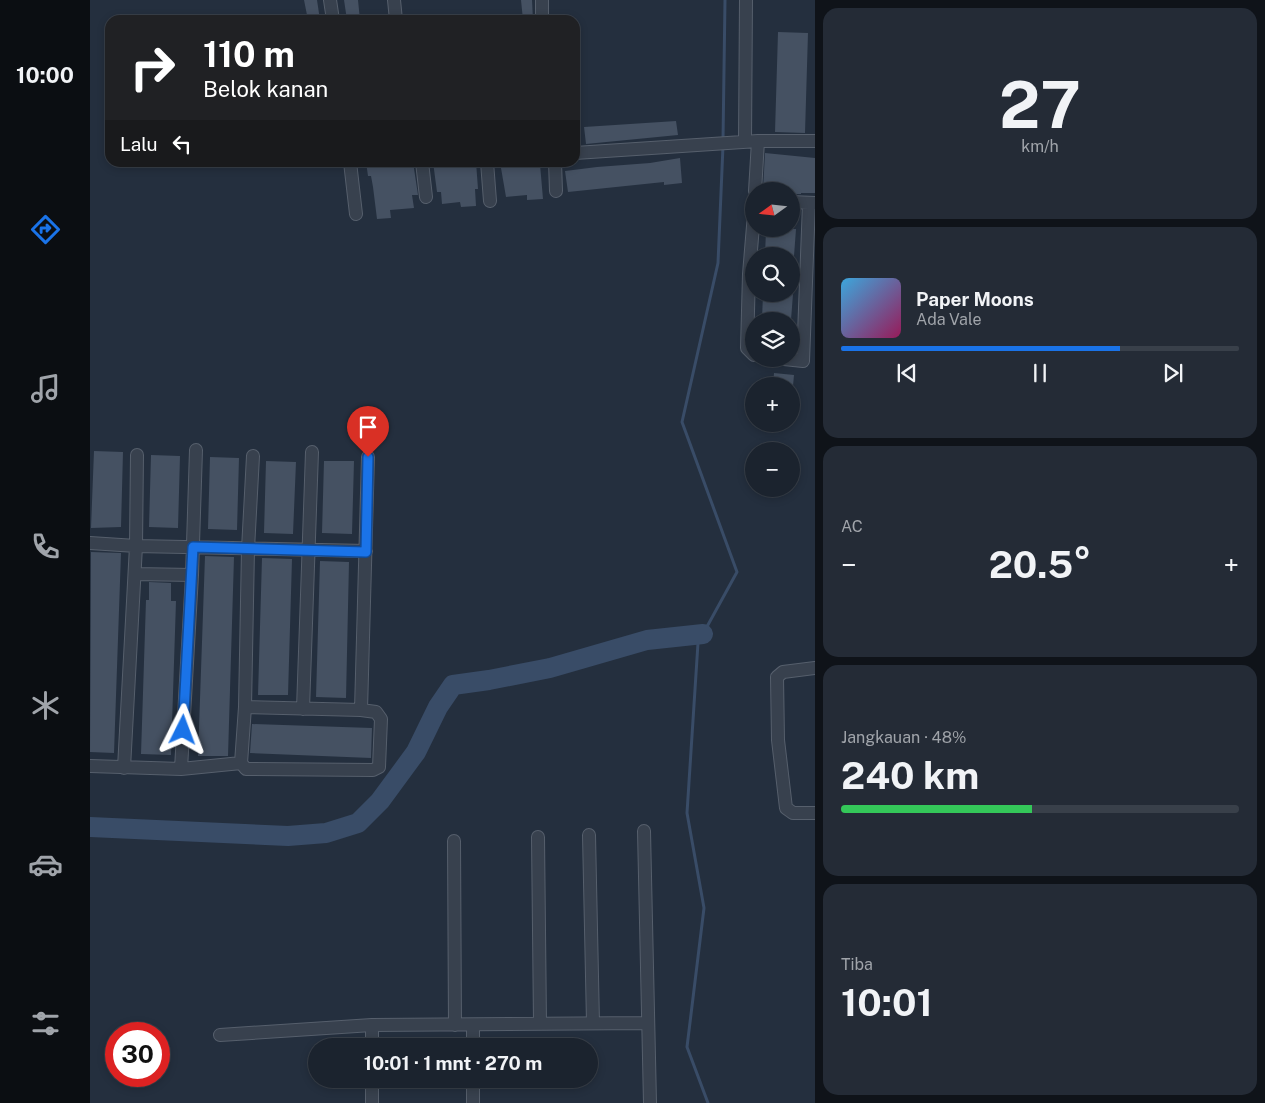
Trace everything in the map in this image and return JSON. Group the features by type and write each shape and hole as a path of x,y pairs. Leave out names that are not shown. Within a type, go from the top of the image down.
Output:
{"street":[{"path":"330,0 332,15"},
{"path":"394,0 396,15"},
{"path":"542,0 542,15"},
{"path":"746,0 746,141 753,182"},
{"path":"580,153 705,143 815,141"},
{"path":"351,167 356,214"},
{"path":"423,167 426,197"},
{"path":"487,167 490,201"},
{"path":"555,167 556,191"},
{"path":"800,361 803,361 810,335 812,203"},
{"path":"748,312 752,238"},
{"path":"181,770 192,574 196,450"},
{"path":"303,709 312,452"},
{"path":"124,768 135,574 137,455"},
{"path":"240,763 245,707 248,549 253,456"},
{"path":"360,710 368,457"},
{"path":"90,543 366,552"},
{"path":"135,574 192,574"},
{"path":"815,668 782,672 777,677 778,740 786,808 793,813 815,813"},
{"path":"240,763 246,769 376,769 379,765 381,719 376,712 245,707"},
{"path":"90,766 181,770 240,763"},
{"path":"644,831 647,1023 650,1030 650,1103"},
{"path":"589,835 593,1023"},
{"path":"538,837 540,1024"},
{"path":"454,841 455,1025"},
{"path":"220,1035 372,1025 647,1023"},
{"path":"372,1025 372,1038"},
{"path":"473,1025 473,1038"},
{"path":"372,1088 372,1103"},
{"path":"473,1088 473,1103"}],"building":[{"path":"304,0 317,0 319,15 307,15"},
{"path":"344,0 358,0 360,15 346,15"},
{"path":"521,0 532,0 533,15 522,15"},
{"path":"778,32 808,33 805,133 775,132"},
{"path":"676,121 678,135 586,144 584,127"},
{"path":"765,153 815,158 815,193 800,194 800,182 763,182"},
{"path":"680,158 682,183 664,185 664,182 568,192 565,171 650,163"},
{"path":"367,167 414,167 418,195 412,195 414,208 390,210 391,218 377,219 371,176 368,176"},
{"path":"434,167 476,167 478,189 475,189 476,206 461,207 460,202 442,204 441,192 437,192"},
{"path":"540,167 543,199 527,200 527,195 506,197 501,168"},
{"path":"766,238 795,238 795,247 765,247"},
{"path":"763,302 792,302 792,312 762,312"},
{"path":"774,373 794,375 794,377 774,377"},
{"path":"94,451 123,452 121,527 91,528"},
{"path":"151,455 180,456 178,528 149,527"},
{"path":"210,457 239,458 237,530 208,529"},
{"path":"266,461 296,462 293,534 264,533"},
{"path":"324,461 354,461 352,534 322,533"},
{"path":"91,552 121,553 114,753 90,752"},
{"path":"205,556 234,557 228,756 198,756"},
{"path":"262,558 292,559 288,695 258,695"},
{"path":"320,561 349,562 346,698 316,697"},
{"path":"149,582 171,583 171,601 176,601 171,755 141,754 146,600 149,600"},
{"path":"252,724 372,728 371,758 250,753"}],"waterway":[{"path":"723,140 725,0"},
{"path":"708,1103 687,1047 704,908 687,813 698,643 737,572 682,422 718,263 723,146"},
{"path":"90,827 288,836 326,833 358,823 380,801 416,752 438,707 453,685 550,668 647,640 703,634"}],"route":[{"path":"183,730 193,547 366,552 368,457"}]}
